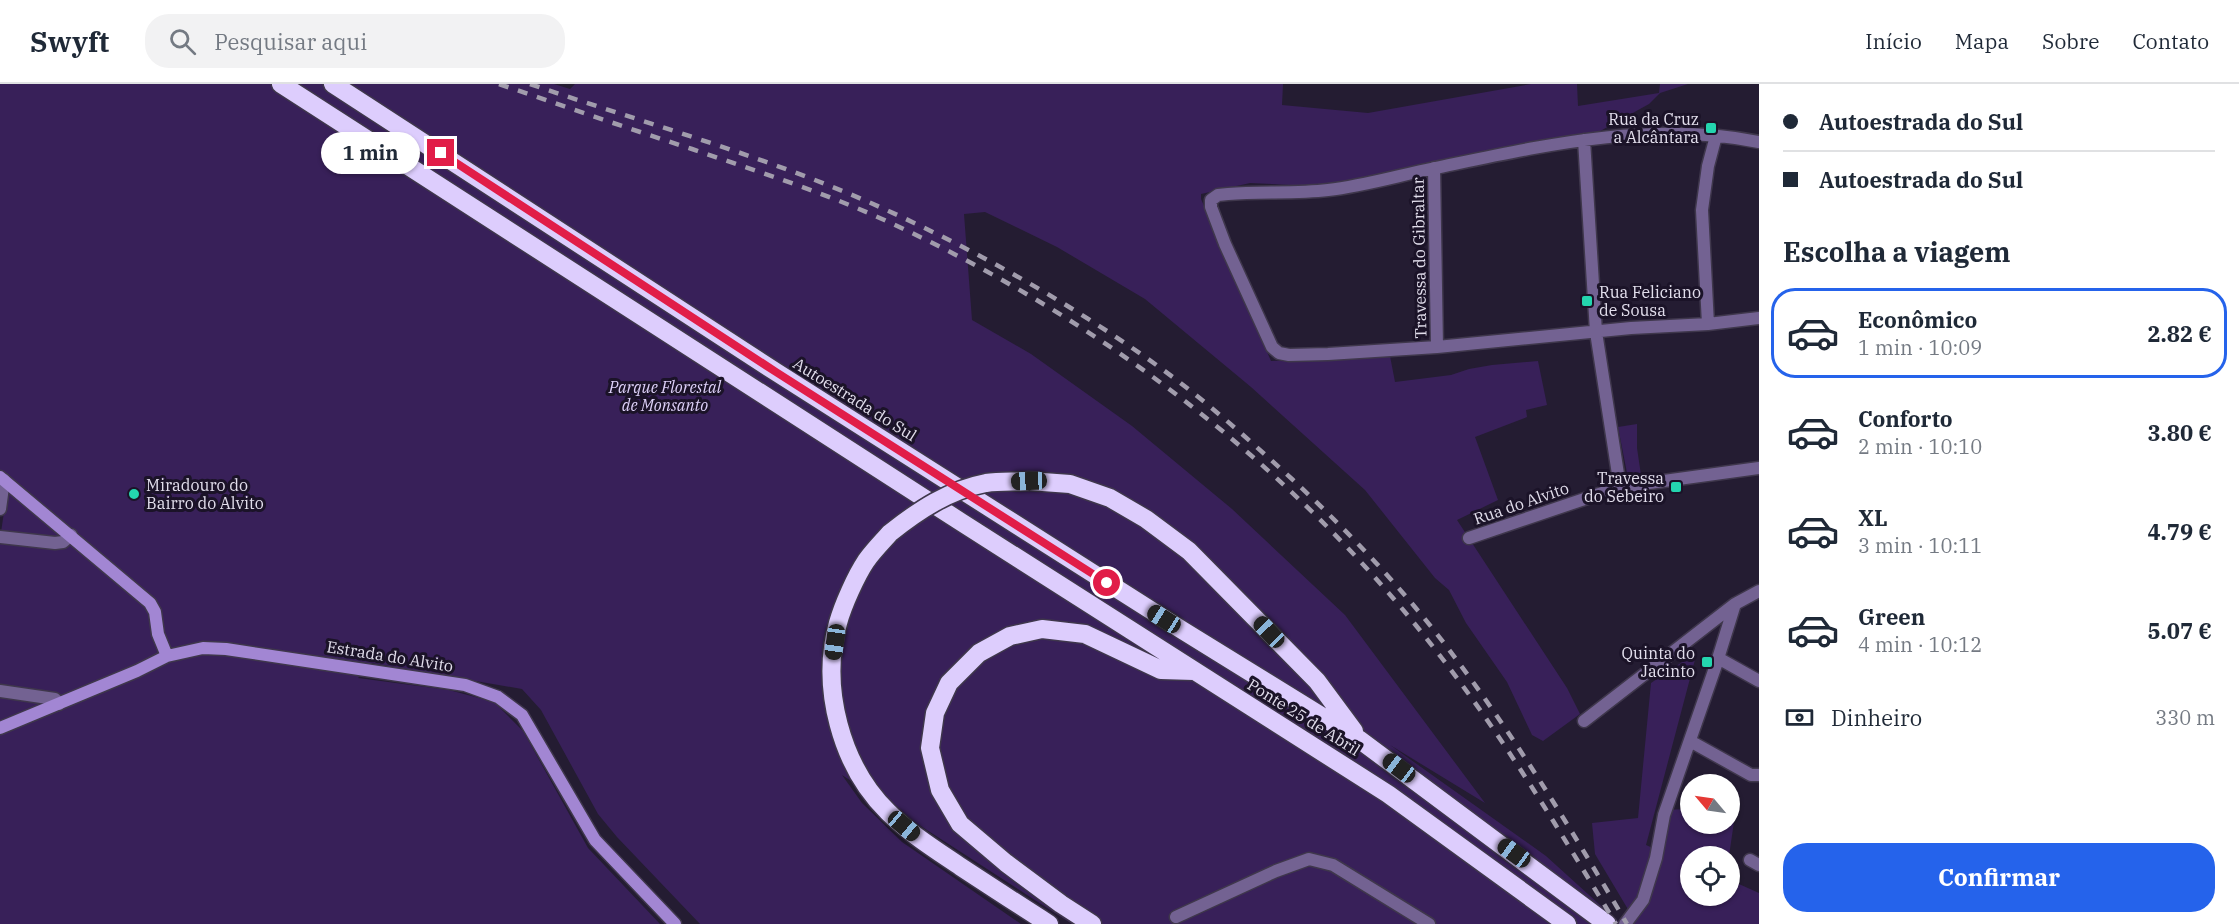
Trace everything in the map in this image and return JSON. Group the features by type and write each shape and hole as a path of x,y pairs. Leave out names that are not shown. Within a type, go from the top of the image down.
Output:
{"highway":[{"path":"281,84 1194,671"},
{"name":"Autoestrada do Sul","path":"333,84 776,372 1360,740"},
{"path":"1049,924 921,840 888,812 864,784 851,761 840,732 834,700 832,660 838,623 866,561 890,533 921,509 950,494 987,483 1029,481 1070,484 1110,498 1146,519 1189,551 1317,681 1360,740"},
{"path":"1092,924 1006,863 960,824 940,790 930,748 935,713 949,683 979,653 1010,636 1042,629 1085,634 1161,670 1194,671"},
{"name":"Ponte 25 de Abril","path":"1194,671 1388,794 1567,924"},
{"name":"Ponte 25 de Abril","path":"1360,740 1607,924"}],"street":[{"path":"1759,142 1716,136 1640,133 1584,140 1328,190 1252,192 1214,197 1211,200 1213,214 1272,347 1279,353 1328,354 1437,347 1759,318"},
{"path":"1708,324 1702,210 1708,166 1716,136"},
{"path":"1584,140 1596,332 1620,487"},
{"name":"Travessa do Gibraltar","path":"1434,168 1437,347"},
{"name":"Rua do Alvito","path":"1469,538 1620,487 1759,468"},
{"path":"0,509 2,478"},
{"path":"2,478 150,603 155,612 158,634 167,656"},
{"path":"0,537 55,543 63,542 71,535"},
{"path":"1584,721 1735,604 1759,591"},
{"path":"1625,924 1643,900 1656,858 1664,815 1735,604"},
{"name":"Estrada do Alvito","path":"0,729 167,656 203,648 226,649 448,682 482,690 498,697 522,715 595,840 675,924"},
{"path":"1718,658 1759,681"},
{"path":"0,691 55,699 59,704"},
{"path":"1690,741 1751,775 1759,775"},
{"path":"1176,917 1275,871 1309,859 1333,865 1429,924"}],"green space":[{"name":"Parque Florestal de Monsanto","path":"0,84 554,84 570,89 575,84 1283,84 1282,105 1368,113 1531,84 1577,84 1578,106 1659,93 1660,84 1688,84 1660,93 1649,104 1584,140 1335,187 1250,183 1201,194 1201,199 1271,361 1390,356 1395,382 1451,375 1492,365 1538,361 1547,405 1526,410 1527,417 1475,437 1498,500 1457,520 1567,688 1580,714 1543,741 1532,735 1507,682 1466,623 1449,590 1435,578 1365,490 1251,387 1145,299 1057,247 985,212 964,214 972,320 1031,354 1132,426 1232,509 1345,615 1485,803 1390,745 1546,856 1621,924 1072,924 842,775 862,803 902,842 1021,924 700,924 598,814 541,710 522,689 372,663 358,678 449,690 494,702 523,731 588,848 660,924 0,924 0,539 7,492 0,485"},
{"path":"1637,424 1637,448 1641,475 1628,478 1618,427"},
{"path":"1697,652 1646,845 1655,849 1663,810 1680,809 1680,834 1732,834 1730,846 1680,846 1680,906 1740,906 1740,884 1759,893 1759,924 1628,924 1632,916 1595,854 1592,823 1638,818 1651,683"}],"railway":[{"path":"499,84 788,182 882,219 963,258 1041,302 1116,351 1188,404 1257,461 1323,522 1384,588 1441,657 1510,754 1616,924"},
{"path":"530,84 752,157 882,208 1022,279 1090,320 1173,377 1242,434 1314,500 1378,565 1438,635 1524,756 1627,924"}],"place":[{"name":"Rua da Cruz a Alcântara","path":"1711,128"},
{"name":"Rua Feliciano de Sousa","path":"1587,301"},
{"name":"Travessa do Sebeiro","path":"1676,487"},
{"name":"Miradouro do Bairro do Alvito","path":"134,494"},
{"name":"Quinta do Jacinto","path":"1707,662"}],"route":[{"path":"441,153 776,372 1107,583"}]}
